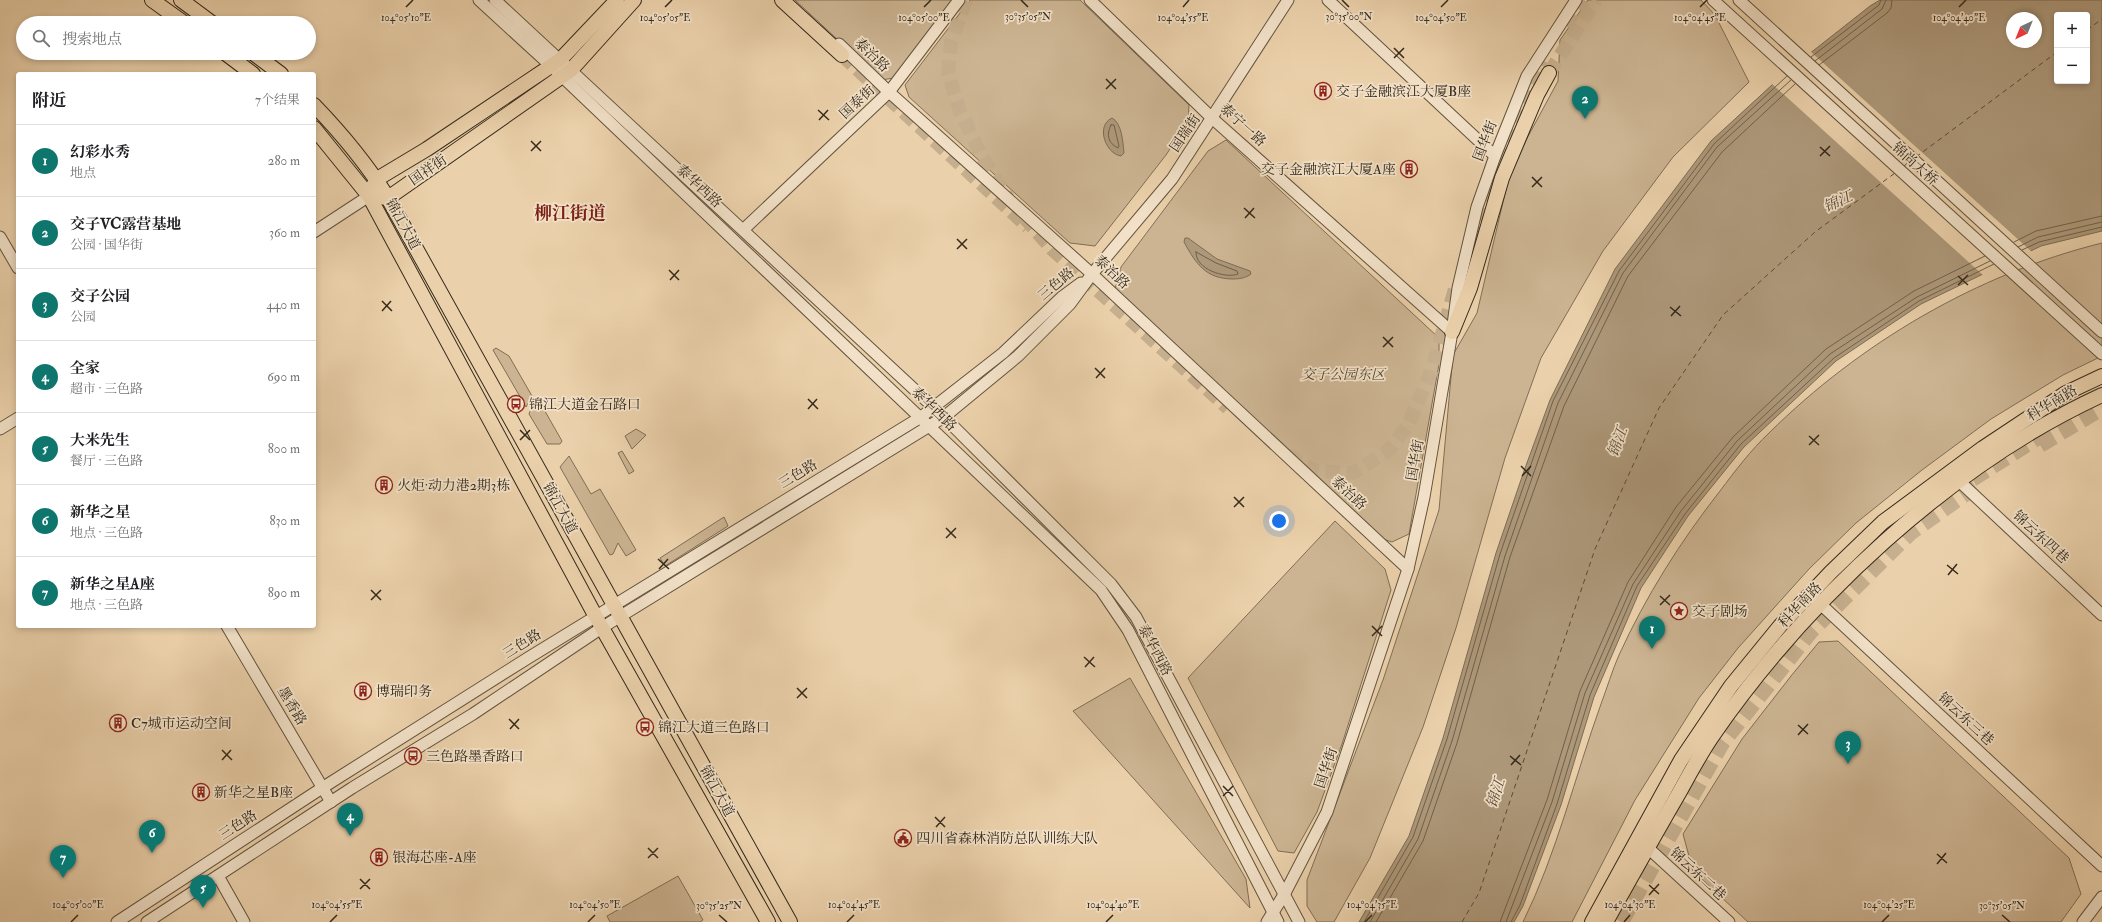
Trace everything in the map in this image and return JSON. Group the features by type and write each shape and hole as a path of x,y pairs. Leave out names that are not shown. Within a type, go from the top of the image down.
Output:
{"main road":[{"path":"152,0 174,16"},
{"path":"181,0 203,16"},
{"name":"国祥街","path":"377,179 427,149 555,63 617,0"},
{"name":"国祥街","path":"388,198 566,73 634,0"},
{"path":"782,0 842,55"},
{"path":"234,60 250,72"},
{"path":"262,60 278,72"},
{"path":"1452,332 1470,288 1502,178 1537,95 1549,73"},
{"name":"锦江大道","path":"316,107 335,126 377,179 790,922"},
{"name":"锦江大道","path":"316,130 369,196 600,622 768,922"},
{"path":"377,179 369,196 388,198"},
{"name":"科华南路","path":"1592,922 1681,760 1743,671 1780,626 1810,594 1883,522 1983,448 2066,393 2102,376"},
{"name":"科华南路","path":"1606,922 1647,847 1710,740 1749,685 1793,632 1865,560 1959,481 2016,442 2082,404 2102,395"}],"street":[{"name":"泰华西路","path":"479,0 555,63 744,229 944,417 1111,584 1136,617 1285,893 1299,922"},
{"name":"泰华西路","path":"495,0 555,63"},
{"name":"泰治路","path":"792,0 889,92 1092,274 1408,569"},
{"name":"国泰街","path":"744,229 889,92 959,0"},
{"name":"泰宁一路","path":"1090,0 1213,119 1452,332"},
{"name":"国瑞街","path":"1092,274 1172,179 1213,119 1288,0"},
{"path":"1328,0 1494,156"},
{"name":"国华街","path":"1272,919 1327,812 1408,569 1424,497 1458,288 1477,207 1494,156 1527,76 1576,0"},
{"name":"锦尚大桥","path":"1739,0 2102,332"},
{"name":"锦尚大桥","path":"1715,2 2102,354"},
{"name":"泰华西路","path":"566,73 1101,590 1128,630 1272,919"},
{"path":"316,231 369,196"},
{"path":"0,237 16,265"},
{"name":"三色路","path":"617,612 934,408 1003,353 1062,297 1092,274"},
{"name":"三色路","path":"118,922 322,788 944,417 1018,356 1070,304 1092,274"},
{"path":"0,429 16,419"},
{"name":"锦云东四巷","path":"1959,481 2102,614"},
{"name":"锦云东三巷","path":"1810,594 2102,866"},
{"name":"三色路","path":"147,922 331,802 473,714 600,622"},
{"name":"墨香路","path":"228,628 331,802"},
{"name":"锦云东二巷","path":"1647,847 1728,922"},
{"path":"218,876 244,922"},
{"path":"2083,922 2102,897"}],"green space":[{"path":"795,0 956,0 894,78 881,80"},
{"path":"970,0 1080,0 1189,105 1188,122 1166,155 1095,246 1070,243 909,97 905,85"},
{"path":"1588,0 1701,0 1715,15 1749,82 1673,157 1603,251 1541,358 1505,458 1456,628 1423,727 1370,858 1334,922 1317,922 1307,906 1307,880 1383,680 1439,510 1453,355 1477,313 1511,168 1558,81 1560,40"},
{"name":"交子公园东区","path":"1226,140 1439,338 1439,364 1409,534 1392,542 1383,539 1115,289 1121,267 1208,151"},
{"path":"2102,243 2102,356 2063,375 1991,419 1922,470 1856,523 1809,569 1738,648 1699,698 1635,800 1572,922 1523,922 1556,842 1612,673 1629,633 1665,570 1705,510 1731,476 1762,440 1804,400 1881,342 1923,316 1966,293 2010,273 2056,256"},
{"path":"496,348 509,356 532,396 526,407 493,350"},
{"path":"535,399 538,399 562,441 560,444 547,444 529,414"},
{"path":"636,429 646,435 632,449 625,436"},
{"path":"622,451 634,471 629,474 618,453"},
{"path":"569,456 591,494 600,489 636,550 626,556 618,543 613,554 610,555 560,467"},
{"path":"724,517 728,526 665,566 660,558"},
{"path":"1335,521 1385,569 1391,590 1342,744 1317,812 1294,853 1278,851 1188,678"},
{"path":"1838,641 2069,858 2081,894 2061,922 1748,922 1693,871 1683,834 1742,739 1819,642"},
{"path":"1130,678 1246,879 1250,908 1073,711"},
{"path":"678,876 703,920 700,922 610,922 607,916"}],"water":[{"name":"锦江","path":"1880,0 2102,0 2102,231 2041,246 1921,304 1836,361 1744,447 1688,516 1641,588 1594,697 1561,805 1523,906 1514,922 1359,922 1409,836 1443,738 1496,553 1524,471 1550,400 1615,269 1711,141 1785,73 1870,6"},
{"path":"1112,118 1118,124 1120,129 1124,153 1121,156 1111,150 1104,139 1104,127"},
{"path":"1185,238 1188,238 1217,259 1250,271 1251,274 1242,278 1233,279 1216,276 1209,273 1203,269 1193,257 1184,242"}],"pier":[{"path":"1810,51 2032,252 1984,276 1771,83"}],"ferry route":[{"path":"2090,28 2102,19"},
{"path":"1916,157 2054,54"},
{"path":"1904,166 1909,162"},
{"path":"1462,922 1479,893 1595,549 1659,408 1723,315 1815,232 1895,173"}],"tunnel":[{"path":"966,0 951,42 948,73 960,111 982,157 1008,198"},
{"path":"1565,25 1584,0"},
{"path":"1549,73 1596,0"},
{"path":"842,55 1028,227"},
{"path":"1473,241 1512,125 1521,102 1543,60"},
{"path":"1024,217 1052,249 1228,408"},
{"path":"1288,455 1315,471 1353,473 1388,451 1408,425 1431,372 1455,289"},
{"path":"2040,445 2102,408"},
{"path":"1972,479 2048,431"},
{"path":"1621,922 1722,743 1811,631 1910,533 1982,482"},
{"path":"1862,551 1907,510"},
{"path":"1717,719 1751,671"}],"place":[{"name":"交子金融滨江大厦B座","path":"1323,91"},
{"name":"交子VC露营基地","path":"1585,119"},
{"name":"交子金融滨江大厦A座","path":"1409,169"},
{"name":"锦江大道金石路口","path":"516,404"},
{"name":"火炬·动力港2期3栋","path":"384,485"},
{"name":"交子剧场","path":"1679,611"},
{"name":"幻彩水秀","path":"1652,649"},
{"name":"博瑞印务","path":"363,691"},
{"name":"C7城市运动空间","path":"118,723"},
{"name":"锦江大道三色路口","path":"645,727"},
{"name":"三色路墨香路口","path":"413,756"},
{"name":"交子公园","path":"1848,764"},
{"name":"新华之星B座","path":"201,792"},
{"name":"全家","path":"350,836"},
{"name":"四川省森林消防总队训练大队","path":"903,838"},
{"name":"新华之星","path":"152,853"},
{"name":"银海芯座-A座","path":"379,857"},
{"name":"新华之星A座","path":"63,878"},
{"name":"大米先生","path":"203,908"}],"district":[{"name":"柳江街道","path":"570,213"}]}
